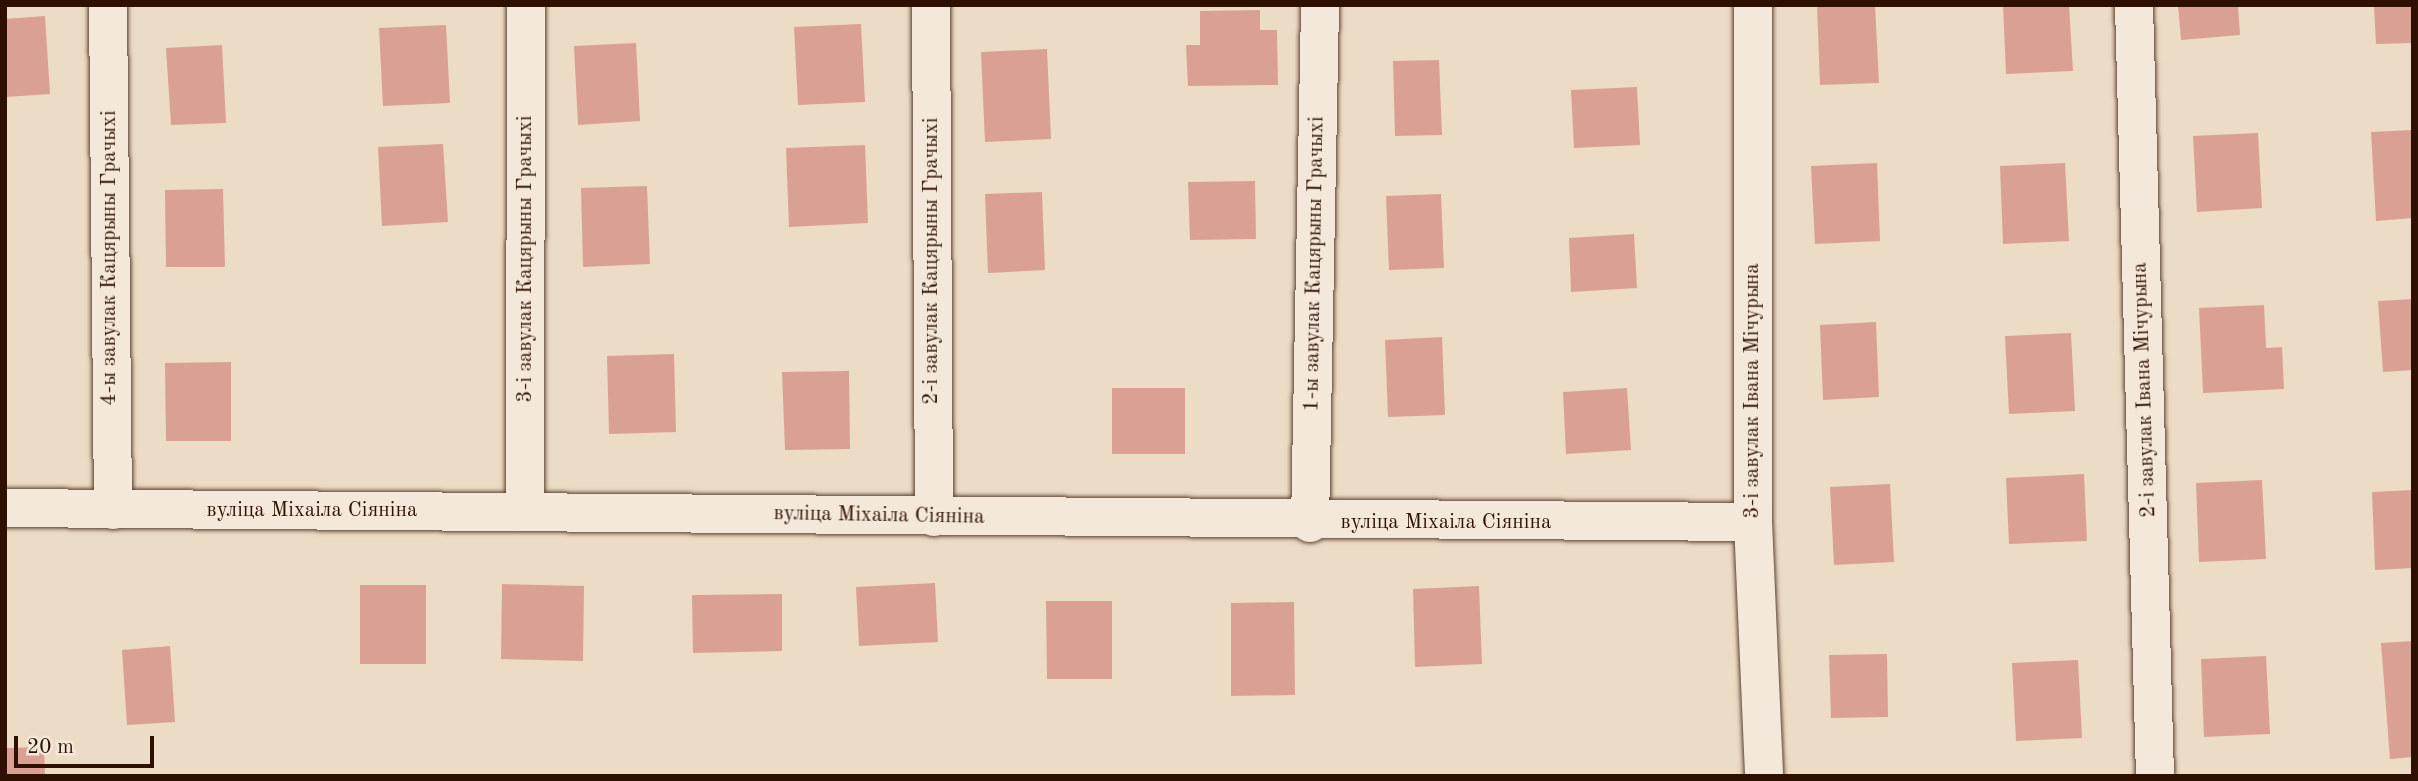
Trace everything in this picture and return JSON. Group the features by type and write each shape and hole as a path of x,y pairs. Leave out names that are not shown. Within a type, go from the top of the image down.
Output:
{"street":[{"name":"4-ы завулак Кацярыны Грачыхі","path":"108,5 113,510"},
{"name":"3-і завулак Кацярыны Грачыхі","path":"525,512 526,5"},
{"name":"2-і завулак Кацярыны Грачыхі","path":"931,5 933,517"},
{"name":"1-ы завулак Кацярыны Грачыхі","path":"1310,523 1321,5"},
{"name":"3-і завулак Івана Мічурына","path":"1753,5 1753,522 1764,776"},
{"name":"2-і завулак Івана Мічурына","path":"2134,5 2155,776"},
{"name":"вуліца Міхаіла Сіяніна","path":"5,508 1310,523 1753,522"}],"building":[{"path":"1817,5 1875,5 1879,83 1820,85"},
{"path":"2003,5 2069,5 2073,71 2006,74"},
{"path":"2178,5 2238,5 2240,35 2181,40"},
{"path":"2374,5 2413,5 2413,43 2376,44"},
{"path":"1260,10 1260,30 1277,30 1278,85 1188,86 1186,45 1200,45 1200,11"},
{"path":"45,16 50,94 5,97 5,19"},
{"path":"861,24 865,102 798,105 794,27"},
{"path":"446,25 450,103 383,106 379,28"},
{"path":"636,43 640,121 578,125 574,46"},
{"path":"222,45 226,123 171,125 166,48"},
{"path":"1047,49 1051,139 985,142 981,52"},
{"path":"1439,60 1442,135 1395,136 1393,61"},
{"path":"1637,87 1640,145 1574,148 1571,90"},
{"path":"2413,130 2413,218 2376,221 2371,132"},
{"path":"2258,133 2262,208 2197,212 2193,136"},
{"path":"443,144 448,222 382,226 378,147"},
{"path":"865,145 868,223 789,227 786,148"},
{"path":"1877,163 1880,241 1815,244 1811,166"},
{"path":"2065,163 2069,241 2003,244 2000,166"},
{"path":"1255,181 1256,239 1190,240 1188,182"},
{"path":"647,186 650,264 583,267 581,188"},
{"path":"223,189 225,267 166,267 165,190"},
{"path":"1042,192 1045,270 988,273 985,194"},
{"path":"1441,194 1444,268 1389,270 1386,196"},
{"path":"1634,234 1637,288 1571,292 1569,238"},
{"path":"2413,299 2413,370 2383,372 2378,301"},
{"path":"2264,305 2266,348 2282,347 2284,389 2203,393 2199,308"},
{"path":"1876,322 1879,397 1823,400 1820,325"},
{"path":"2071,333 2075,411 2009,414 2005,336"},
{"path":"1442,337 1445,415 1388,417 1385,340"},
{"path":"674,354 676,432 609,434 607,356"},
{"path":"231,362 231,441 166,441 165,363"},
{"path":"849,371 850,449 785,450 782,372"},
{"path":"1112,388 1185,388 1185,454 1112,454"},
{"path":"1627,388 1631,450 1566,454 1563,392"},
{"path":"2084,474 2087,541 2009,544 2006,478"},
{"path":"2262,480 2266,559 2199,562 2196,483"},
{"path":"1890,484 1894,562 1834,565 1830,487"},
{"path":"2413,490 2413,568 2375,570 2372,492"},
{"path":"935,583 938,642 859,646 856,587"},
{"path":"502,584 584,586 583,661 501,659"},
{"path":"360,585 426,585 426,664 360,664"},
{"path":"1479,586 1482,664 1415,667 1413,589"},
{"path":"782,594 782,651 693,653 692,595"},
{"path":"1046,601 1112,601 1112,679 1047,679"},
{"path":"1294,602 1295,695 1231,696 1231,603"},
{"path":"2413,641 2413,757 2390,759 2381,643"},
{"path":"170,646 175,722 127,725 122,650"},
{"path":"1887,654 1888,717 1831,718 1829,655"},
{"path":"2266,656 2270,734 2204,737 2201,659"},
{"path":"2078,660 2082,738 2016,741 2012,663"},
{"path":"44,747 45,776 5,776 5,748"}]}
